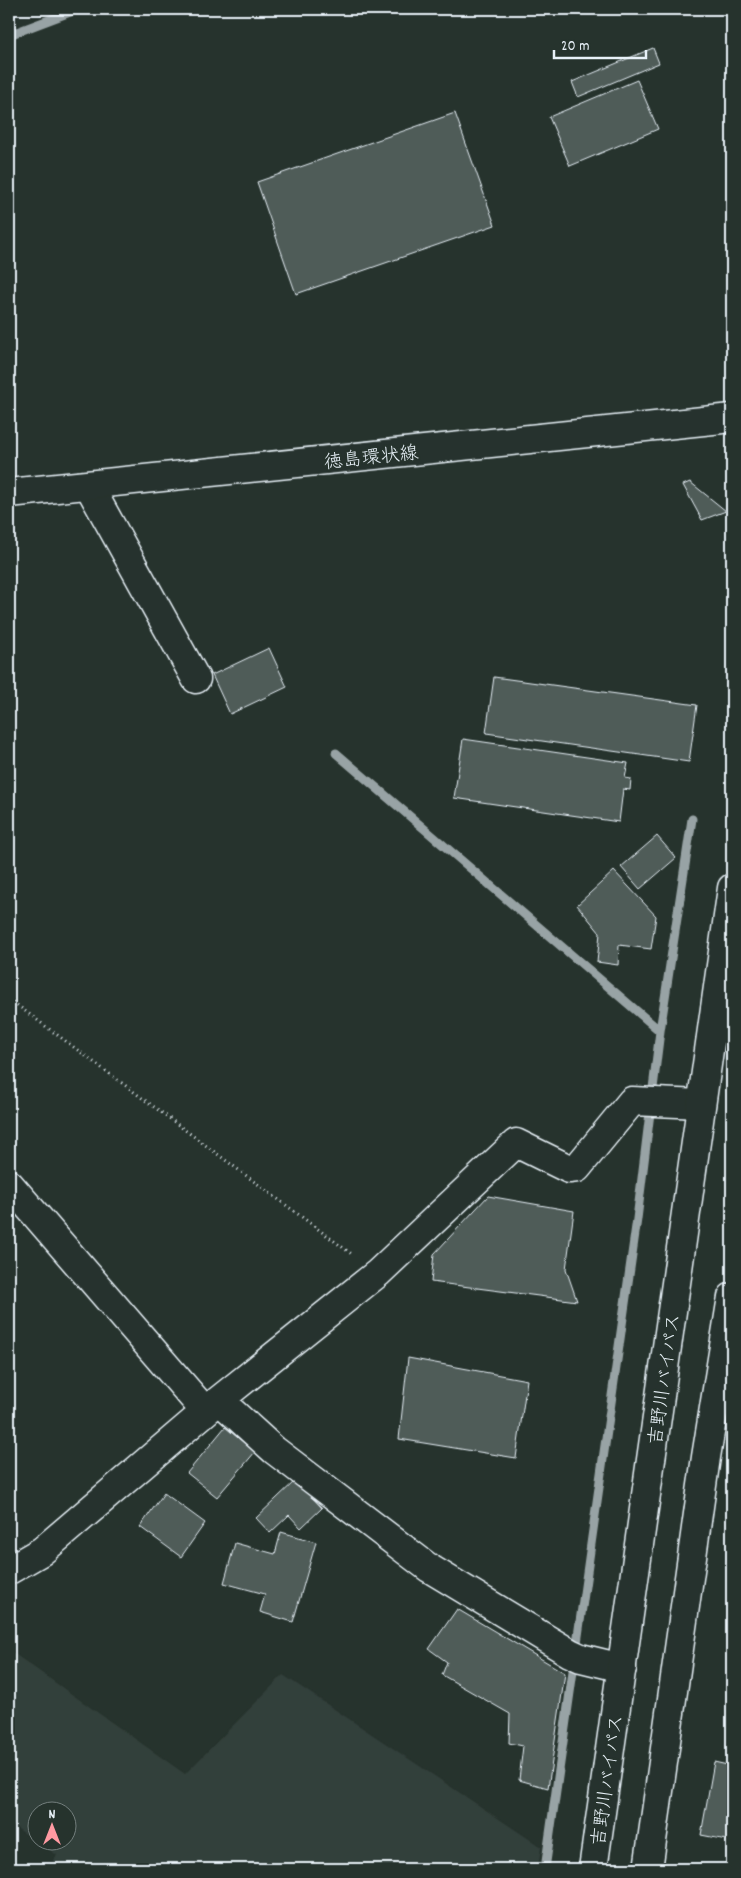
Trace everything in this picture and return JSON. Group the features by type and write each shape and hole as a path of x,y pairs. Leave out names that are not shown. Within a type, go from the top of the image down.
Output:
{"main road":[{"name":"徳島環状線","path":"13,496 89,486 732,418"},
{"path":"89,486 196,679"},
{"name":"吉野川バイパス","path":"594,1869 732,888"},
{"path":"9,1570 42,1551 212,1405 378,1273 516,1143 569,1169 577,1168 632,1101 701,1104"},
{"path":"9,1184 212,1405 429,1568 575,1656 622,1668"},
{"path":"648,1869 706,1457 732,1305"}],"path":[{"path":"9,999 378,1273"}],"shaded area":[{"path":"9,1650 185,1774 283,1675 541,1847 538,1869 49,1869 57,1855 50,1850 78,1850 78,1800 28,1800 28,1836 9,1823"}],"building":[{"path":"653,48 659,63 578,97 572,82"},
{"path":"637,80 658,129 570,166 549,117"},
{"path":"455,113 495,225 296,294 257,182"},
{"path":"690,482 726,511 702,520 683,485"},
{"path":"269,648 287,687 230,714 212,675"},
{"path":"494,677 697,705 689,762 486,733"},
{"path":"463,739 628,763 625,778 631,779 630,790 623,789 619,822 454,798"},
{"path":"657,836 676,858 640,889 621,867"},
{"path":"614,871 656,916 651,949 619,945 618,965 597,962 600,933 577,905"},
{"path":"488,1196 574,1211 566,1269 577,1301 431,1282 434,1254"},
{"path":"408,1358 527,1380 516,1458 399,1439"},
{"path":"225,1427 255,1452 217,1497 187,1473"},
{"path":"296,1480 322,1508 301,1528 289,1515 270,1533 256,1518"},
{"path":"164,1493 205,1523 181,1557 140,1527"},
{"path":"281,1532 316,1542 293,1622 260,1612 265,1594 224,1583 235,1543 275,1554"},
{"path":"457,1609 565,1673 548,1788 519,1780 523,1746 509,1743 510,1714 442,1675 447,1662 429,1649"},
{"path":"714,1762 732,1766 732,1841 701,1835"}],"waterway":[{"path":"9,35 78,9"},
{"path":"336,753 660,1031"},
{"path":"545,1869 637,1219 660,1031 692,819"}]}
